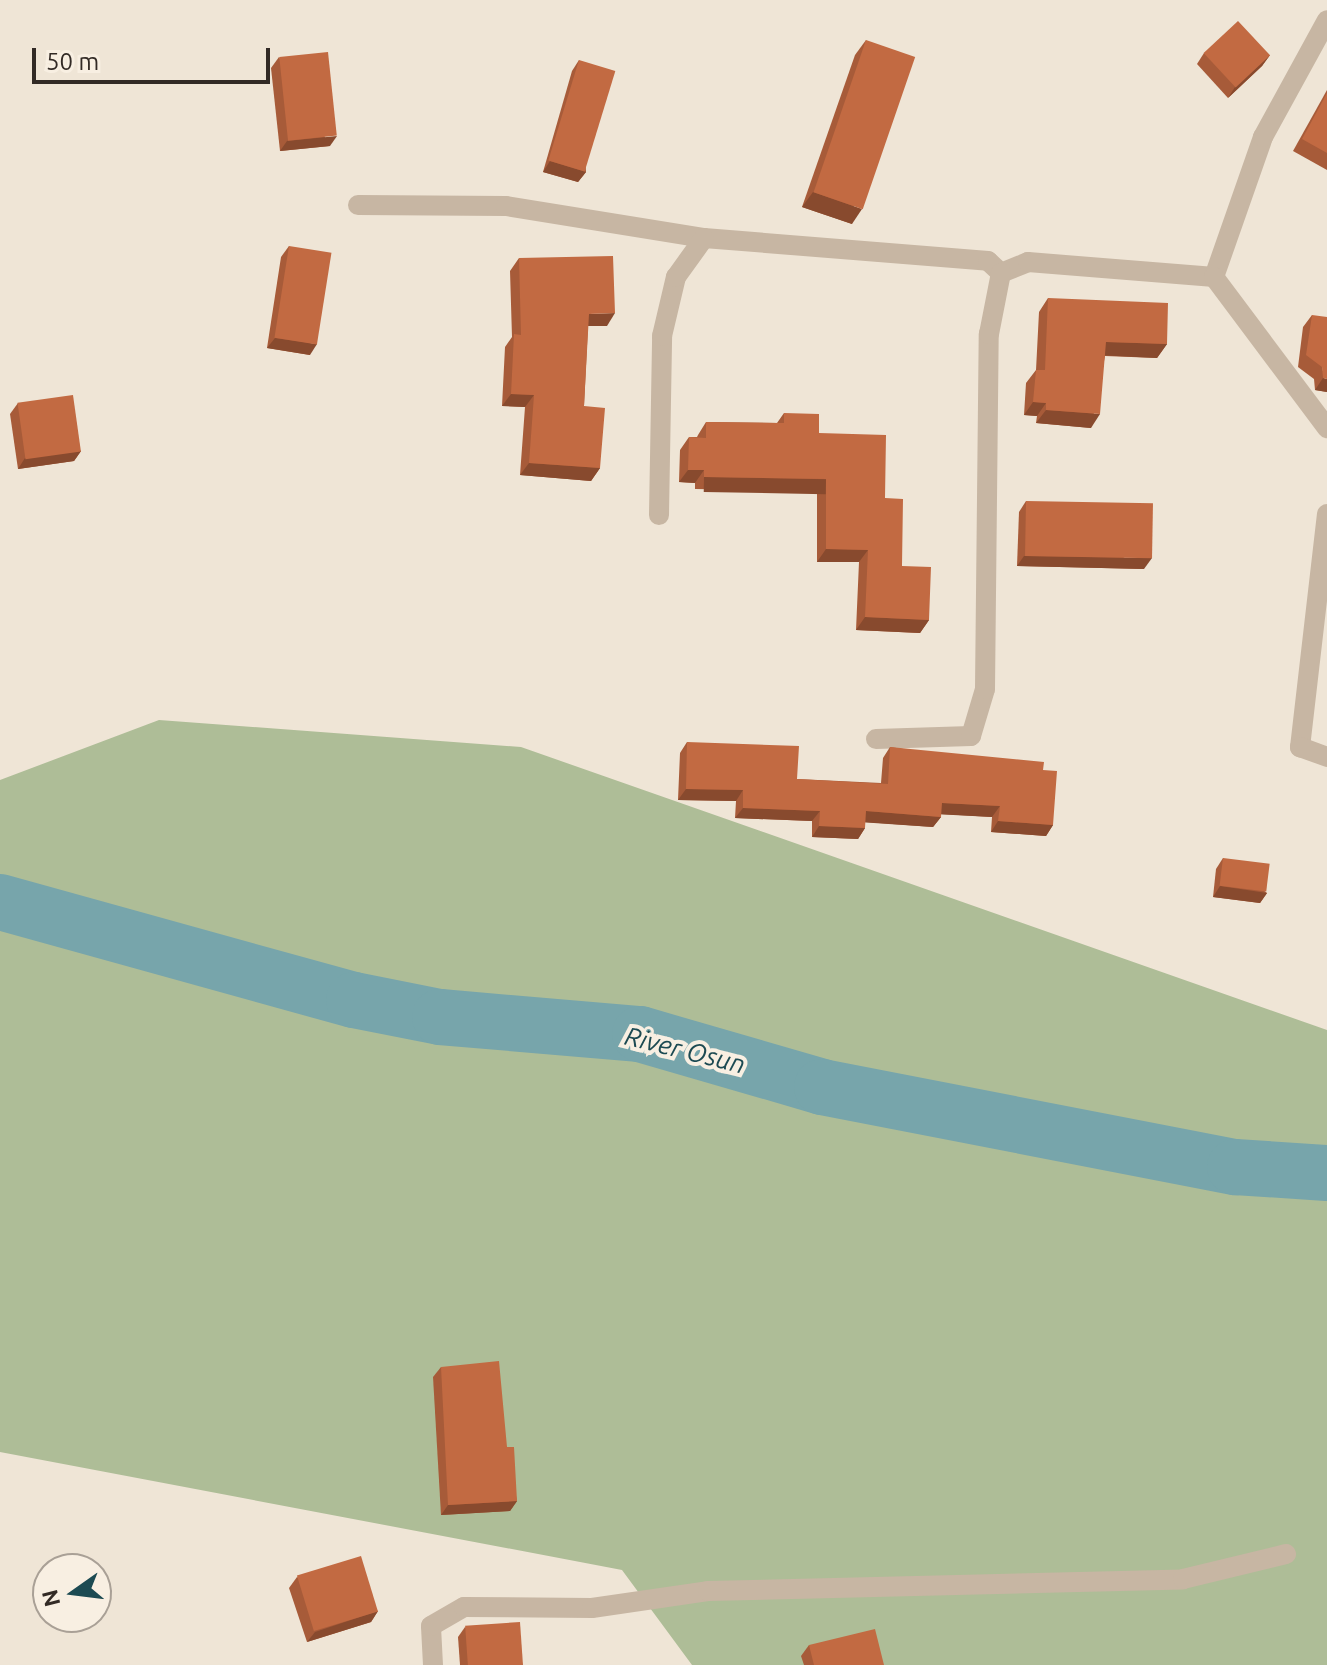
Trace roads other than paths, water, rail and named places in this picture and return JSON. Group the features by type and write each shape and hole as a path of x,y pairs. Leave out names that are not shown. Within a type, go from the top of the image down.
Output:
{"street":[{"path":"1214,277 1263,137 1327,20"},
{"path":"358,205 506,206 704,238 988,261 1001,273"},
{"path":"659,515 662,336 676,277 704,238"},
{"path":"1001,273 1028,262 1214,277 1327,428"},
{"path":"876,739 971,736 985,689 989,334 1001,273"},
{"path":"1327,514 1300,747 1327,757"},
{"path":"433,1665 431,1626 464,1607 592,1608 708,1591 1183,1579 1286,1554"}],"waterway":[{"name":"River Osun","path":"0,902 354,1000 440,1017 640,1034 822,1087 1235,1167 1327,1173"}]}
